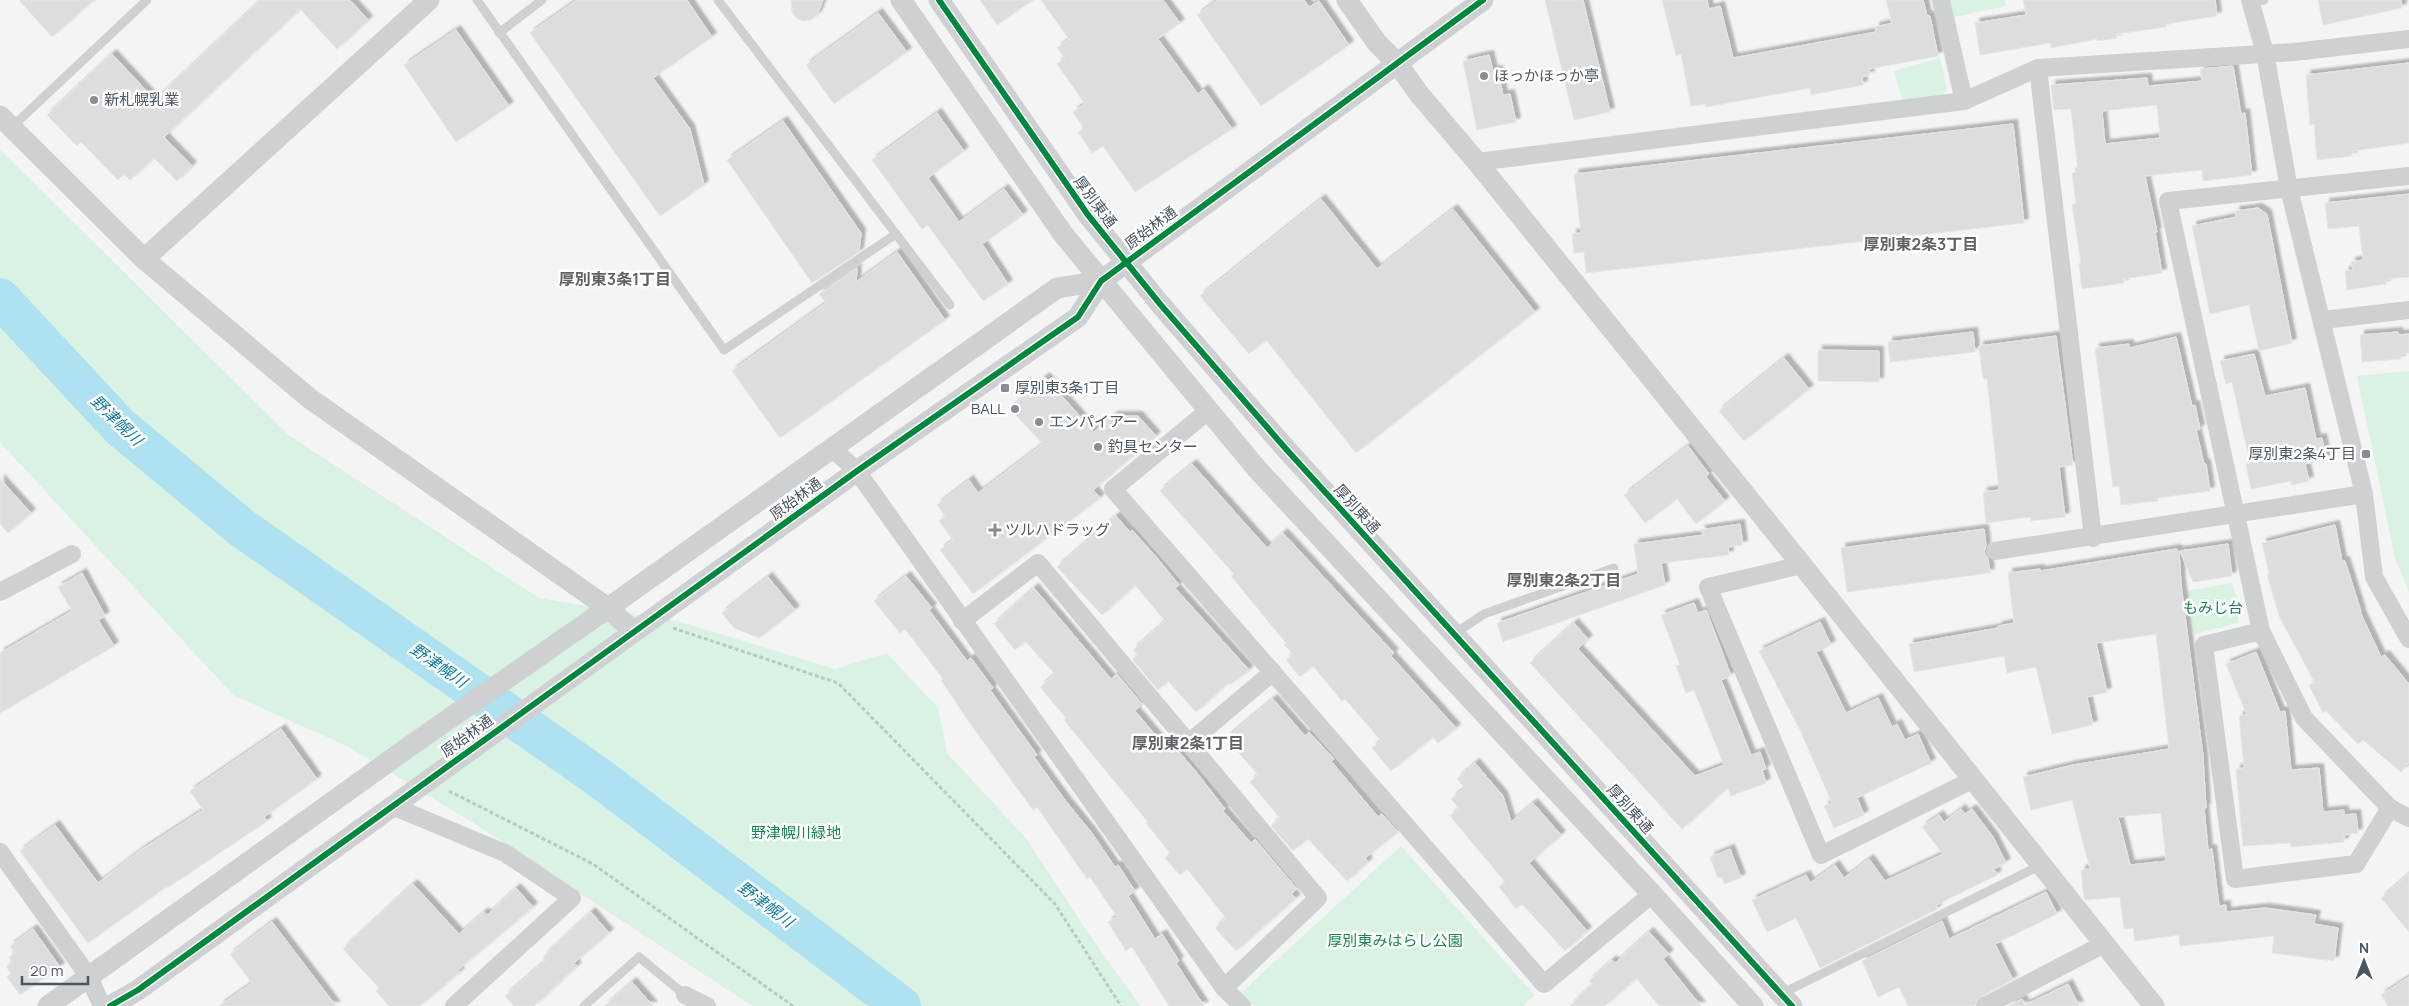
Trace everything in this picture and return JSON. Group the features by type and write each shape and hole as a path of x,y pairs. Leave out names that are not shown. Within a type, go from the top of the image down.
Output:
{"street":[{"path":"144,259 429,0"},
{"path":"901,0 1063,234 1257,469 1652,894 1753,1006"},
{"name":"厚別東通","path":"939,0 1088,215 1160,304 1280,442 1786,1000"},
{"path":"1347,0 1377,43 1397,63 1419,94 1477,162 2154,1006"},
{"name":"原始林通","path":"110,1006 138,990 392,806 444,779 601,654 857,471 1078,317 1101,281 1484,0"},
{"path":"1942,0 1964,101"},
{"path":"2255,1 2289,189 2323,320 2364,494 2374,577 2409,639"},
{"path":"1477,162 1964,101 2038,68 2265,53 2409,39"},
{"path":"2038,68 2093,538"},
{"path":"6,122 144,259 309,398 608,608 633,631"},
{"path":"2409,176 2168,201 2261,631 2304,718 2390,808 2409,818"},
{"name":"原始林通","path":"48,1006 413,744 576,631 1057,288 1101,281"},
{"path":"2323,320 2409,310"},
{"path":"1208,411 1113,489 1544,984 1652,894"},
{"path":"833,449 857,471 1224,988 1242,1006"},
{"path":"1995,551 2093,538 2364,494"},
{"path":"0,592 72,554"},
{"path":"962,621 1038,563 1190,742 1318,898 1224,988"},
{"path":"1802,565 1708,587 1821,855 1972,780"},
{"path":"2261,631 2204,645 2235,879 2356,864 2390,808"},
{"path":"1190,742 1273,672"},
{"path":"392,806 505,853 572,898 454,1006"},
{"path":"0,852 89,977 102,1006"},
{"path":"1985,1006 2104,944"},
{"path":"685,995 706,1006"}],"lane":[{"path":"6,122 147,0"},
{"path":"477,0 724,350 896,234"},
{"path":"499,33 542,0"},
{"path":"718,0 950,305"},
{"path":"1454,634 1484,614 1614,568"},
{"path":"1786,1000 2041,865"},
{"path":"584,1006 639,957 685,995"}],"path":[{"path":"670,628 838,683 1055,904 1121,1006"},
{"path":"444,779 444,789 593,864 793,1006"}],"green space":[{"path":"1951,0 2005,0 2006,6 1954,17"},
{"path":"1940,58 1947,89 1942,97 1903,102 1894,71"},
{"name":"野津幌川緑地","path":"0,150 290,436 539,598 681,622 835,669 887,653 938,708 947,753 1026,838 1086,930 1140,1006 752,1006 472,822 347,746 233,695 0,442"},
{"path":"2409,371 2409,592 2395,558 2357,376"},
{"name":"もみじ台","path":"2232,583 2239,604 2238,623 2195,634 2186,591"},
{"name":"厚別東みはらし公園","path":"1401,846 1535,995 1523,1006 1254,1006 1241,993"}],"building":[{"path":"19,0 93,0 52,37"},
{"path":"261,0 350,0 368,20 337,49 300,9 164,137 192,166 177,181 154,158 130,180 124,174 118,180 81,142 77,146 47,115 112,54 155,100"},
{"path":"577,0 687,0 712,37 653,78 690,129 704,185 660,216 530,33"},
{"path":"791,0 823,0 817,15 811,20 803,21 796,18 792,12"},
{"path":"980,0 1033,0 997,25"},
{"path":"1041,0 1163,0 1180,23 1158,39 1198,94 1204,89 1232,129 1135,192 1103,146 1092,153 1078,132 1084,129 1073,112 1085,104 1057,64 1065,58 1057,48 1069,39"},
{"path":"1218,0 1304,0 1309,7 1319,1 1349,45 1261,106 1197,15"},
{"path":"1545,0 1583,0 1610,112 1574,120"},
{"path":"1662,0 1707,0 1709,9 1720,6 1733,58 1876,32 1875,27 1892,23 1886,0 1923,0 1927,16 1930,16 1938,56 1869,69 1870,75 1862,77 1863,85 1811,95 1810,88 1706,107 1706,104 1691,106 1681,54 1676,56"},
{"path":"2023,0 2215,0 2217,16 2166,24 2166,27 2116,34 2117,38 2097,41 2097,39 2051,48 2050,43 1980,55 1975,23 2026,15"},
{"path":"2318,0 2401,0 2402,8 2323,25"},
{"path":"878,13 907,52 834,104 806,65"},
{"path":"456,30 509,106 456,142 404,65"},
{"path":"1489,55 1493,71 1498,70 1503,95 1510,94 1516,122 1477,130 1463,61"},
{"path":"2409,63 2409,143 2352,151 2352,156 2317,160 2314,124 2310,125 2306,75"},
{"path":"2233,66 2241,114 2245,113 2252,175 2203,181 2202,170 2145,176 2157,232 2155,232 2162,273 2123,279 2124,283 2082,289 2079,264 2081,263 2072,204 2076,204 2072,173 2078,172 2071,109 2054,110 2051,85 2147,78 2148,86 2202,81 2200,69","holes":["2157,105 2160,138 2105,144 2102,111"]},
{"path":"937,113 964,151 928,178 959,222 1004,189 1023,215 982,244 1008,284 983,301 928,225 922,229 872,160"},
{"path":"783,121 861,233 859,252 812,283 727,160"},
{"path":"2013,124 2024,223 1586,273 1584,252 1574,253 1572,234 1581,233 1574,174"},
{"path":"2409,194 2409,277 2385,279 2386,284 2347,290 2345,271 2353,270 2351,262 2363,260 2359,226 2328,229 2325,203"},
{"path":"1321,199 1377,269 1453,209 1535,312 1356,453 1266,340 1249,354 1200,296"},
{"path":"2258,208 2267,214 2292,343 2259,351 2249,305 2210,314 2192,226 2236,217 2235,211"},
{"path":"897,252 945,320 780,438 732,371 826,303 819,294 857,268 856,282"},
{"path":"1973,332 1975,352 1890,362 1888,342"},
{"path":"2398,332 2399,335 2409,334 2409,353 2400,354 2401,359 2362,362 2360,335"},
{"path":"2056,336 2073,465 2059,467 2065,517 2031,521 2030,517 1986,523 1983,492 1999,490 1987,379 1983,379 1979,346"},
{"path":"2176,337 2192,406 2195,405 2200,429 2196,430 2204,464 2206,464 2210,491 2158,498 2158,501 2121,505 2119,486 2113,487 2095,348 2129,344 2129,348"},
{"path":"1818,350 1879,351 1879,382 1818,381"},
{"path":"2254,354 2265,396 2305,388 2316,439 2322,438 2326,459 2305,464 2309,481 2291,485 2291,481 2251,489 2246,464 2250,463 2232,382 2226,384 2220,361"},
{"path":"1784,358 1809,389 1744,441 1719,411"},
{"path":"1045,377 1094,432 1113,416 1138,416 1156,436 1093,490 1100,498 973,594 940,550 953,540 939,521 945,516 937,505 969,480 978,493 1043,444 1010,409"},
{"path":"1688,446 1709,474 1706,477 1725,501 1696,524 1677,499 1645,523 1624,495"},
{"path":"1192,464 1267,548 1283,533 1394,653 1391,656 1456,728 1438,743 1433,737 1391,771 1372,748 1381,741 1345,699 1342,701 1313,666 1300,677 1286,660 1293,654 1284,645 1286,643 1231,576 1234,574 1160,491"},
{"path":"0,479 31,513 8,533 0,524"},
{"path":"1116,516 1130,532 1132,530 1158,559 1179,585 1175,588 1249,670 1230,685 1228,683 1196,712 1168,681 1158,690 1132,659 1138,655 1133,650 1165,621 1135,585 1102,615 1057,567"},
{"path":"1740,524 1743,545 1728,547 1729,555 1661,563 1665,585 1503,642 1497,623 1638,574 1634,544 1704,535 1700,530"},
{"path":"2335,525 2342,561 2345,561 2360,612 2381,657 2385,655 2409,684 2409,762 2401,772 2363,740 2358,744 2326,711 2323,713 2309,685 2315,683 2280,618 2267,575 2269,574 2262,543"},
{"path":"1984,529 1986,545 1984,552 1988,559 1990,573 1847,592 1841,548"},
{"path":"2228,544 2232,576 2193,582 2180,551"},
{"path":"2176,549 2179,551 2181,584 2203,756 2206,808 2204,808 2208,850 2212,849 2219,906 2226,905 2226,912 2265,908 2316,915 2314,924 2338,928 2334,961 2272,953 2274,936 2180,946 2179,935 2135,941 2133,928 2124,929 2120,897 2084,899 2081,870 2090,869 2072,800 2031,810 2023,777 2073,765 2169,749 2156,634 2096,643 2107,692 2087,697 2093,725 2052,734 2036,667 2007,673 2004,656 1914,672 1909,644 1998,628 1998,626 2014,623 2008,573 2040,569 2040,571","holes":["2161,813 2166,861 2130,865 2118,817"]},
{"path":"82,573 105,616 98,620 114,646 0,713 0,653 72,611 58,587"},
{"path":"906,576 932,608 929,610 967,661 971,658 993,688 990,690 1037,755 1034,757 1065,800 1091,832 1115,867 1118,865 1135,891 1128,896 1155,939 1162,934 1179,961 1176,963 1204,1006 1169,1006 1132,947 1126,951 1108,922 1117,917 1090,877 1087,879 1037,807 1033,810 969,722 941,680 943,679 905,629 900,633 874,601"},
{"path":"768,577 795,610 759,638 734,628 722,613"},
{"path":"1034,588 1111,679 1117,674 1142,704 1135,711 1169,751 1174,746 1225,809 1223,811 1251,843 1255,839 1297,889 1291,894 1296,898 1236,951 1215,928 1226,918 1187,869 1180,875 1165,858 1170,853 1146,823 1148,822 1064,720 1066,718 1040,687 1055,674 1025,641 1015,650 994,624"},
{"path":"1694,603 1698,613 1706,610 1707,612 1731,676 1721,680 1751,755 1760,752 1766,769 1762,770 1766,783 1731,796 1728,787 1682,829 1530,663 1574,623 1588,639 1578,649 1695,776 1724,765 1694,690 1686,693 1676,666 1680,665 1661,615"},
{"path":"1820,622 1831,645 1816,652 1846,713 1878,698 1892,727 1897,724 1905,740 1918,734 1931,763 1857,798 1864,815 1834,828 1824,806 1832,803 1800,730 1759,651"},
{"path":"2256,652 2280,712 2285,711 2291,770 2319,768 2323,812 2344,810 2344,815 2356,814 2358,833 2344,835 2344,842 2291,847 2290,843 2243,846 2236,769 2244,768 2239,716 2247,715 2226,664"},
{"path":"1273,699 1305,736 1309,732 1334,759 1331,761 1378,817 1382,814 1398,832 1365,858 1368,862 1347,881 1308,839 1293,851 1271,826 1280,818 1250,782 1258,775 1226,738"},
{"path":"281,729 317,779 264,817 267,821 166,887 88,943 20,851 55,825 98,883 141,850 203,810 190,791"},
{"path":"1475,763 1503,796 1511,822 1533,803 1561,835 1529,863 1587,931 1565,951 1522,904 1516,909 1499,887 1505,882 1450,816 1459,808 1451,799 1465,788 1457,779"},
{"path":"1961,809 1965,814 1972,809 1993,837 2006,863 1994,869 1997,875 1936,905 1937,909 1820,968 1796,918 1767,932 1752,900 1806,875 1810,883 1835,865 1844,878 1869,859 1885,881 1943,854 1922,827 1939,815 1944,822"},
{"path":"1730,849 1741,878 1724,884 1722,877 1718,878 1710,857"},
{"path":"2409,874 2409,932 2381,898"},
{"path":"413,884 459,934 484,912 487,915 516,888 533,907 458,970 460,972 420,1006 389,1006 376,991 379,988 343,949"},
{"path":"2046,892 2057,914 1995,944 2013,980 1980,997 1974,1006 1908,1006 1899,987 1878,997 1862,961 1942,921 1949,939"},
{"path":"591,912 609,933 574,963 577,966 534,1006 514,1006 505,996 546,960 543,957"},
{"path":"272,922 336,1006 219,1006 252,983 230,954"},
{"path":"33,929 60,967 20,995 7,977 11,974 6,966 12,962 9,957 15,953 10,946"},
{"path":"1649,932 1669,954 1663,959 1701,1006 1659,1006 1636,978 1605,1006 1570,1006 1593,984 1589,981 1612,960 1615,963"},
{"path":"2409,977 2409,1006 2388,1006 2381,995"},
{"path":"632,982 653,1006 605,1006"},
{"path":"2068,984 2079,1006 2008,1006 2022,999 2025,1005"}],"waterway":[{"name":"野津幌川","path":"0,298 120,427 242,528 601,779 901,1006"}],"cycle path":[{"path":"939,0 1088,215 1160,304 1286,449 1792,1006"},
{"path":"110,1006 138,990 857,471 1078,317 1101,281 1483,0"}],"place":[{"name":"ほっかほっか亭","path":"1484,76"},
{"name":"新札幌乳業","path":"94,100"},
{"name":"厚別東3条1丁目","path":"1005,388"},
{"name":"BALL","path":"1015,409"},
{"name":"エンパイアー","path":"1039,422"},
{"name":"釣具センター","path":"1098,447"},
{"name":"厚別東2条4丁目","path":"2366,454"},
{"name":"ツルハドラッグ","path":"995,530"}],"district":[{"name":"厚別東2条3丁目","path":"1921,244"},
{"name":"厚別東3条1丁目","path":"615,279"},
{"name":"厚別東2条2丁目","path":"1564,580"},
{"name":"厚別東2条1丁目","path":"1188,743"}]}
